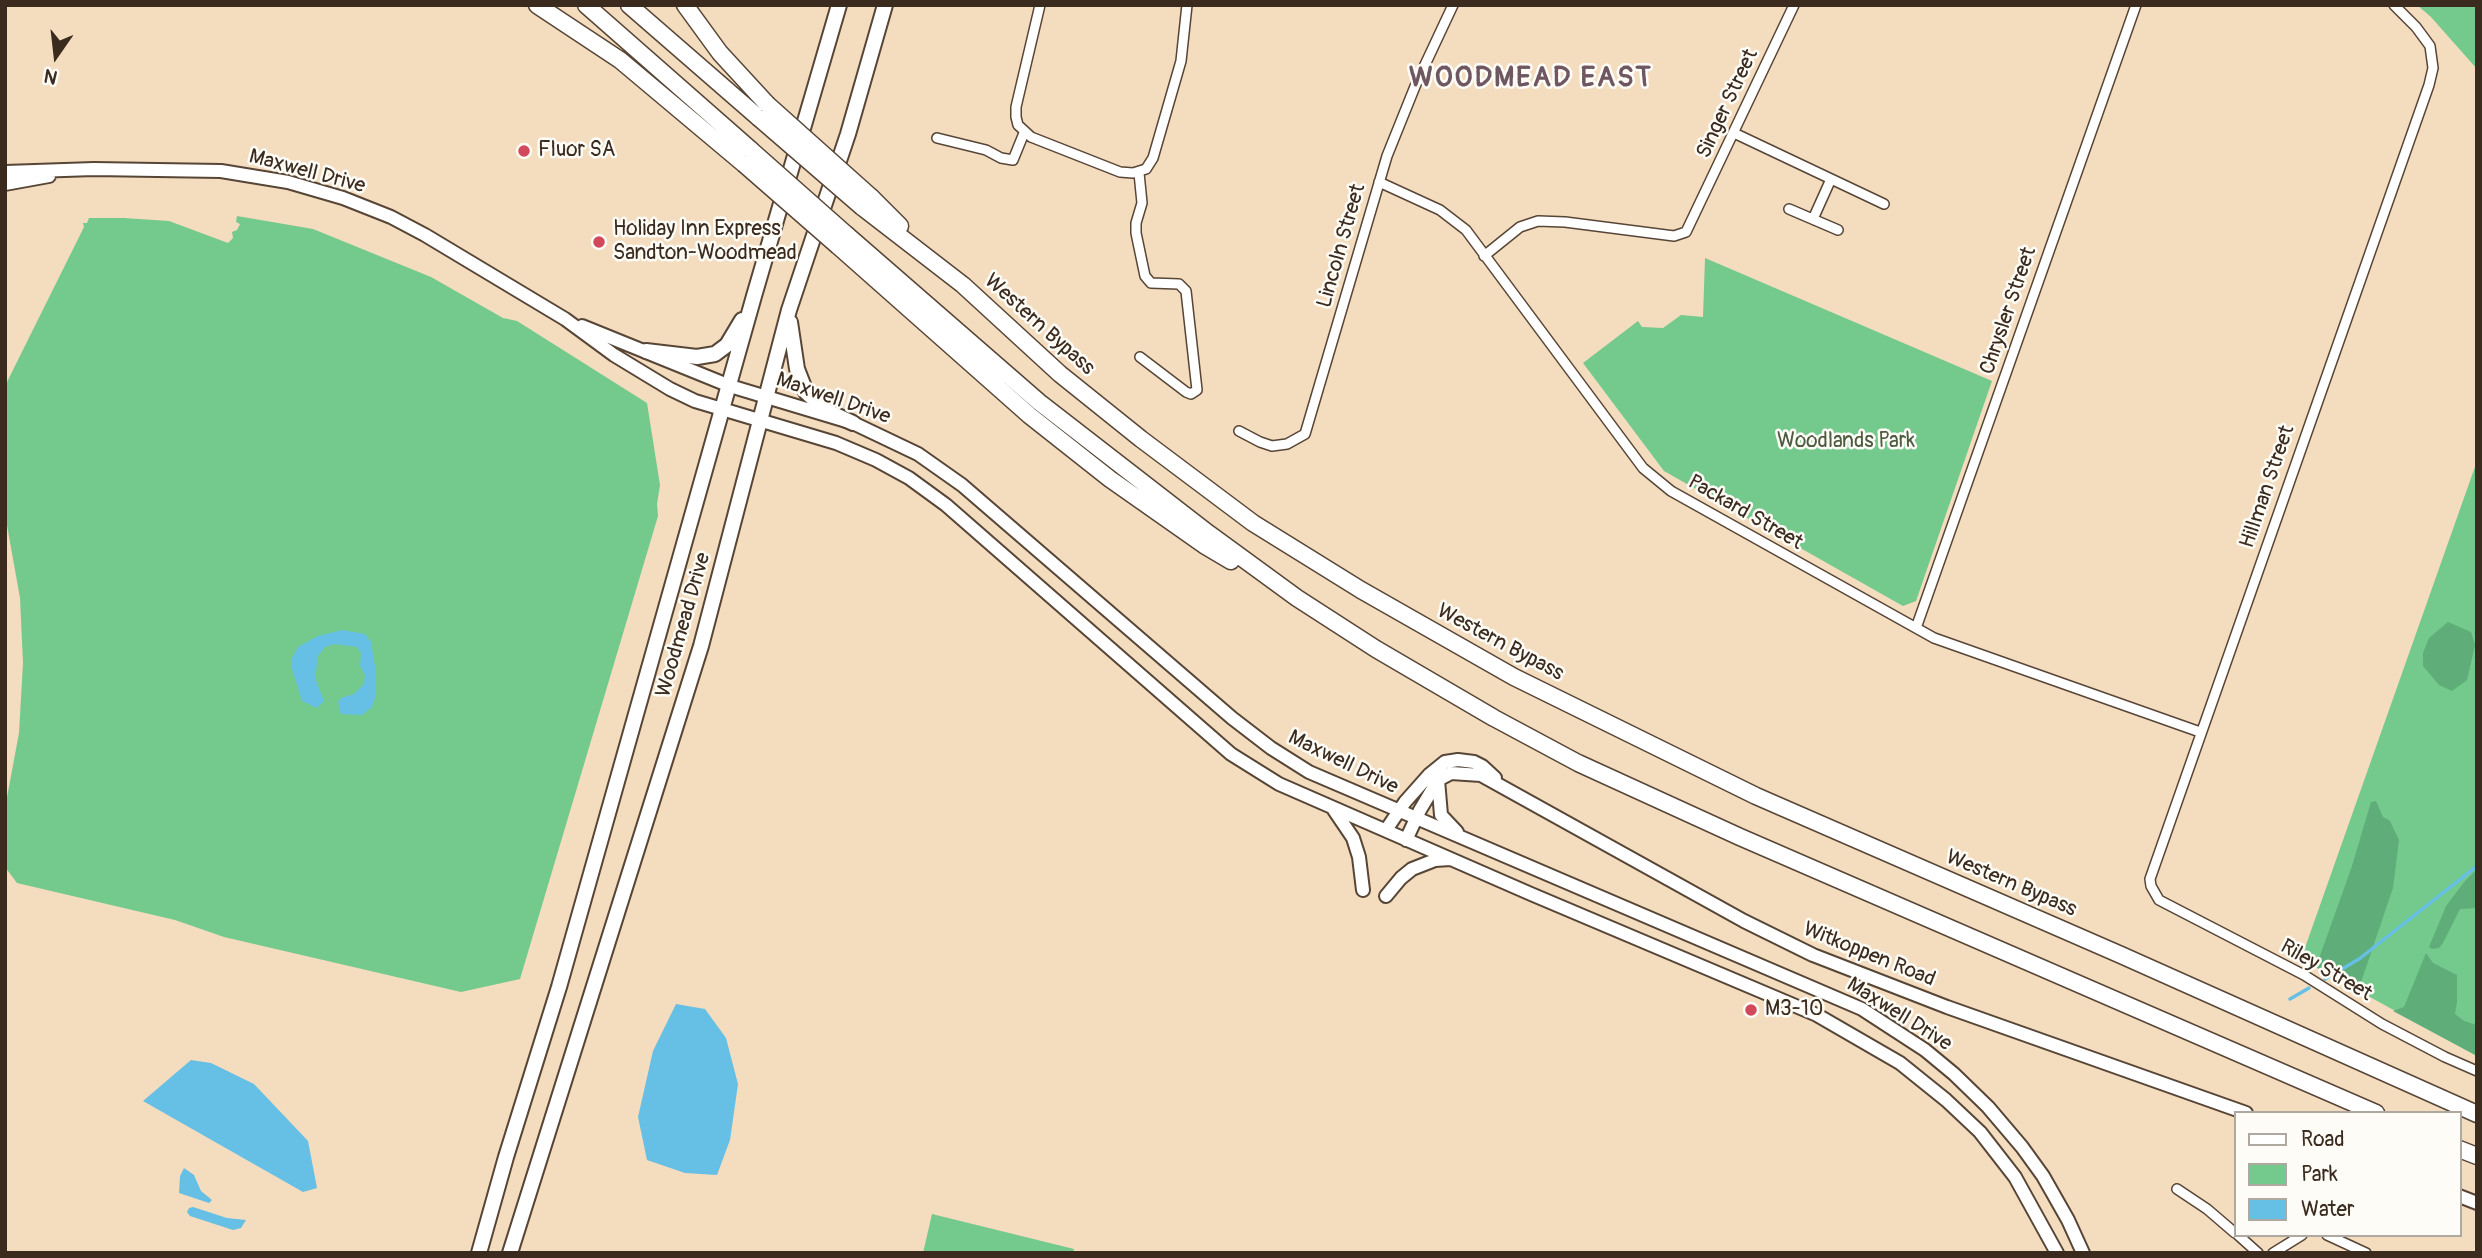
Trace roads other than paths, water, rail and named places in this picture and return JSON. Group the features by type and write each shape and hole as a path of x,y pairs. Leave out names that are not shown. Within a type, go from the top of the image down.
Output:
{"highway":[{"path":"537,5 620,60 747,157"},
{"path":"586,5 747,157 842,241 1049,411 1297,598 1440,687 1578,763 1740,837 2371,1111"},
{"name":"Western Bypass","path":"629,5 759,118 866,202 963,285 1060,374 1141,439 1253,523 1361,590 1514,677 1756,796 2121,954 2477,1114"},
{"path":"685,5 720,53 767,104 866,202"}],"main road":[{"name":"Woodmead Drive","path":"479,1253 559,987 839,5"},
{"name":"Woodmead Drive","path":"510,1253 701,646 789,310 848,134 885,5"},
{"name":"Maxwell Drive","path":"5,172 94,169 221,171 288,182 343,198 391,217 425,235 565,319 614,355 670,389 722,410 836,443 876,460 909,478 959,515 1231,754 1279,784 1817,1015 1900,1063 1980,1132 2015,1177 2057,1253"},
{"name":"Maxwell Drive","path":"5,184 94,169"},
{"path":"646,351 697,358 715,354 731,340 754,296"},
{"path":"789,310 795,363 803,386 820,407 853,423"},
{"name":"Maxwell Drive","path":"565,319 730,386 853,423 905,446 955,480 1195,688 1271,748 1309,772 1862,1009 1925,1050 1988,1107 2043,1176 2083,1253"},
{"name":"Witkoppen Road","path":"1386,830 1398,811 1432,772 1445,762 1452,760 1479,764 1490,772 1500,785"},
{"name":"Witkoppen Road","path":"1438,780 1451,773 1485,776 1744,921 1813,955 1947,1007 2240,1111"},
{"path":"1406,840 1431,788 1438,780"},
{"path":"1438,780 1441,815 1447,824 1465,839"},
{"path":"1333,808 1353,838 1359,857 1363,890"},
{"path":"1386,896 1401,877 1412,869 1435,860 1454,859"},
{"path":"1708,969 1718,946"}],"street":[{"path":"1040,5 1016,107 1016,117 1021,129 1031,138 1120,172 1139,173 1151,162 1171,97 1181,61 1187,5"},
{"name":"Lincoln Street","path":"1239,431 1272,446 1287,444 1304,435 1379,182 1416,84 1453,5"},
{"name":"Singer Street","path":"1484,256 1511,233 1538,221 1675,236 1686,232 1794,5"},
{"name":"Chrysler Street","path":"1916,628 2136,5"},
{"name":"Hillman Street","path":"2159,900 2151,886 2152,867 2429,85 2432,68 2430,46 2394,5"},
{"path":"937,138 1013,160 1021,129"},
{"path":"1734,133 1884,204"},
{"path":"1139,173 1142,203 1136,233 1145,276 1151,284 1179,284 1186,291 1197,390 1191,394 1186,392 1140,357"},
{"path":"1814,219 1831,179"},
{"name":"Packard Street","path":"1379,182 1440,210 1457,221 1472,237 1643,468 1657,482 1832,583 1934,638 2200,732"},
{"path":"1789,209 1838,230"},
{"name":"Riley Street","path":"2159,900 2304,975 2382,1024 2445,1058 2477,1071"},
{"path":"2177,1189 2234,1232"},
{"path":"2240,1237 2258,1253"},
{"path":"2273,1253 2299,1237"},
{"path":"2331,1237 2366,1253"}],"water":[{"path":"342,630 365,634 371,642 375,667 375,698 372,707 362,715 341,714 338,702 341,698 354,694 364,684 365,675 360,666 361,653 357,647 335,644 325,647 318,656 315,678 324,701 317,708 302,701 292,669 292,658 298,647 318,636"},
{"path":"676,1004 705,1009 726,1038 738,1084 730,1140 717,1175 685,1173 647,1160 638,1117 653,1051"},
{"path":"191,1060 211,1063 254,1084 308,1141 317,1188 303,1192 143,1101"},
{"path":"184,1168 194,1175 201,1191 212,1200 209,1203 179,1193 180,1176"},
{"path":"193,1207 227,1218 246,1220 241,1228 233,1230 190,1216 187,1212"}],"waterway":[{"path":"2325,979 2359,959 2477,866"},
{"path":"2290,999 2309,988"}],"place":[{"name":"Fluor SA","path":"524,151"},
{"name":"Holiday Inn Express Sandton-Woodmead","path":"599,242"},
{"name":"M3-10","path":"1751,1010"}],"district":[{"name":"WOODMEAD EAST","path":"1531,79"}],"park label":[{"name":"Woodlands Park","path":"1846,442"}]}
